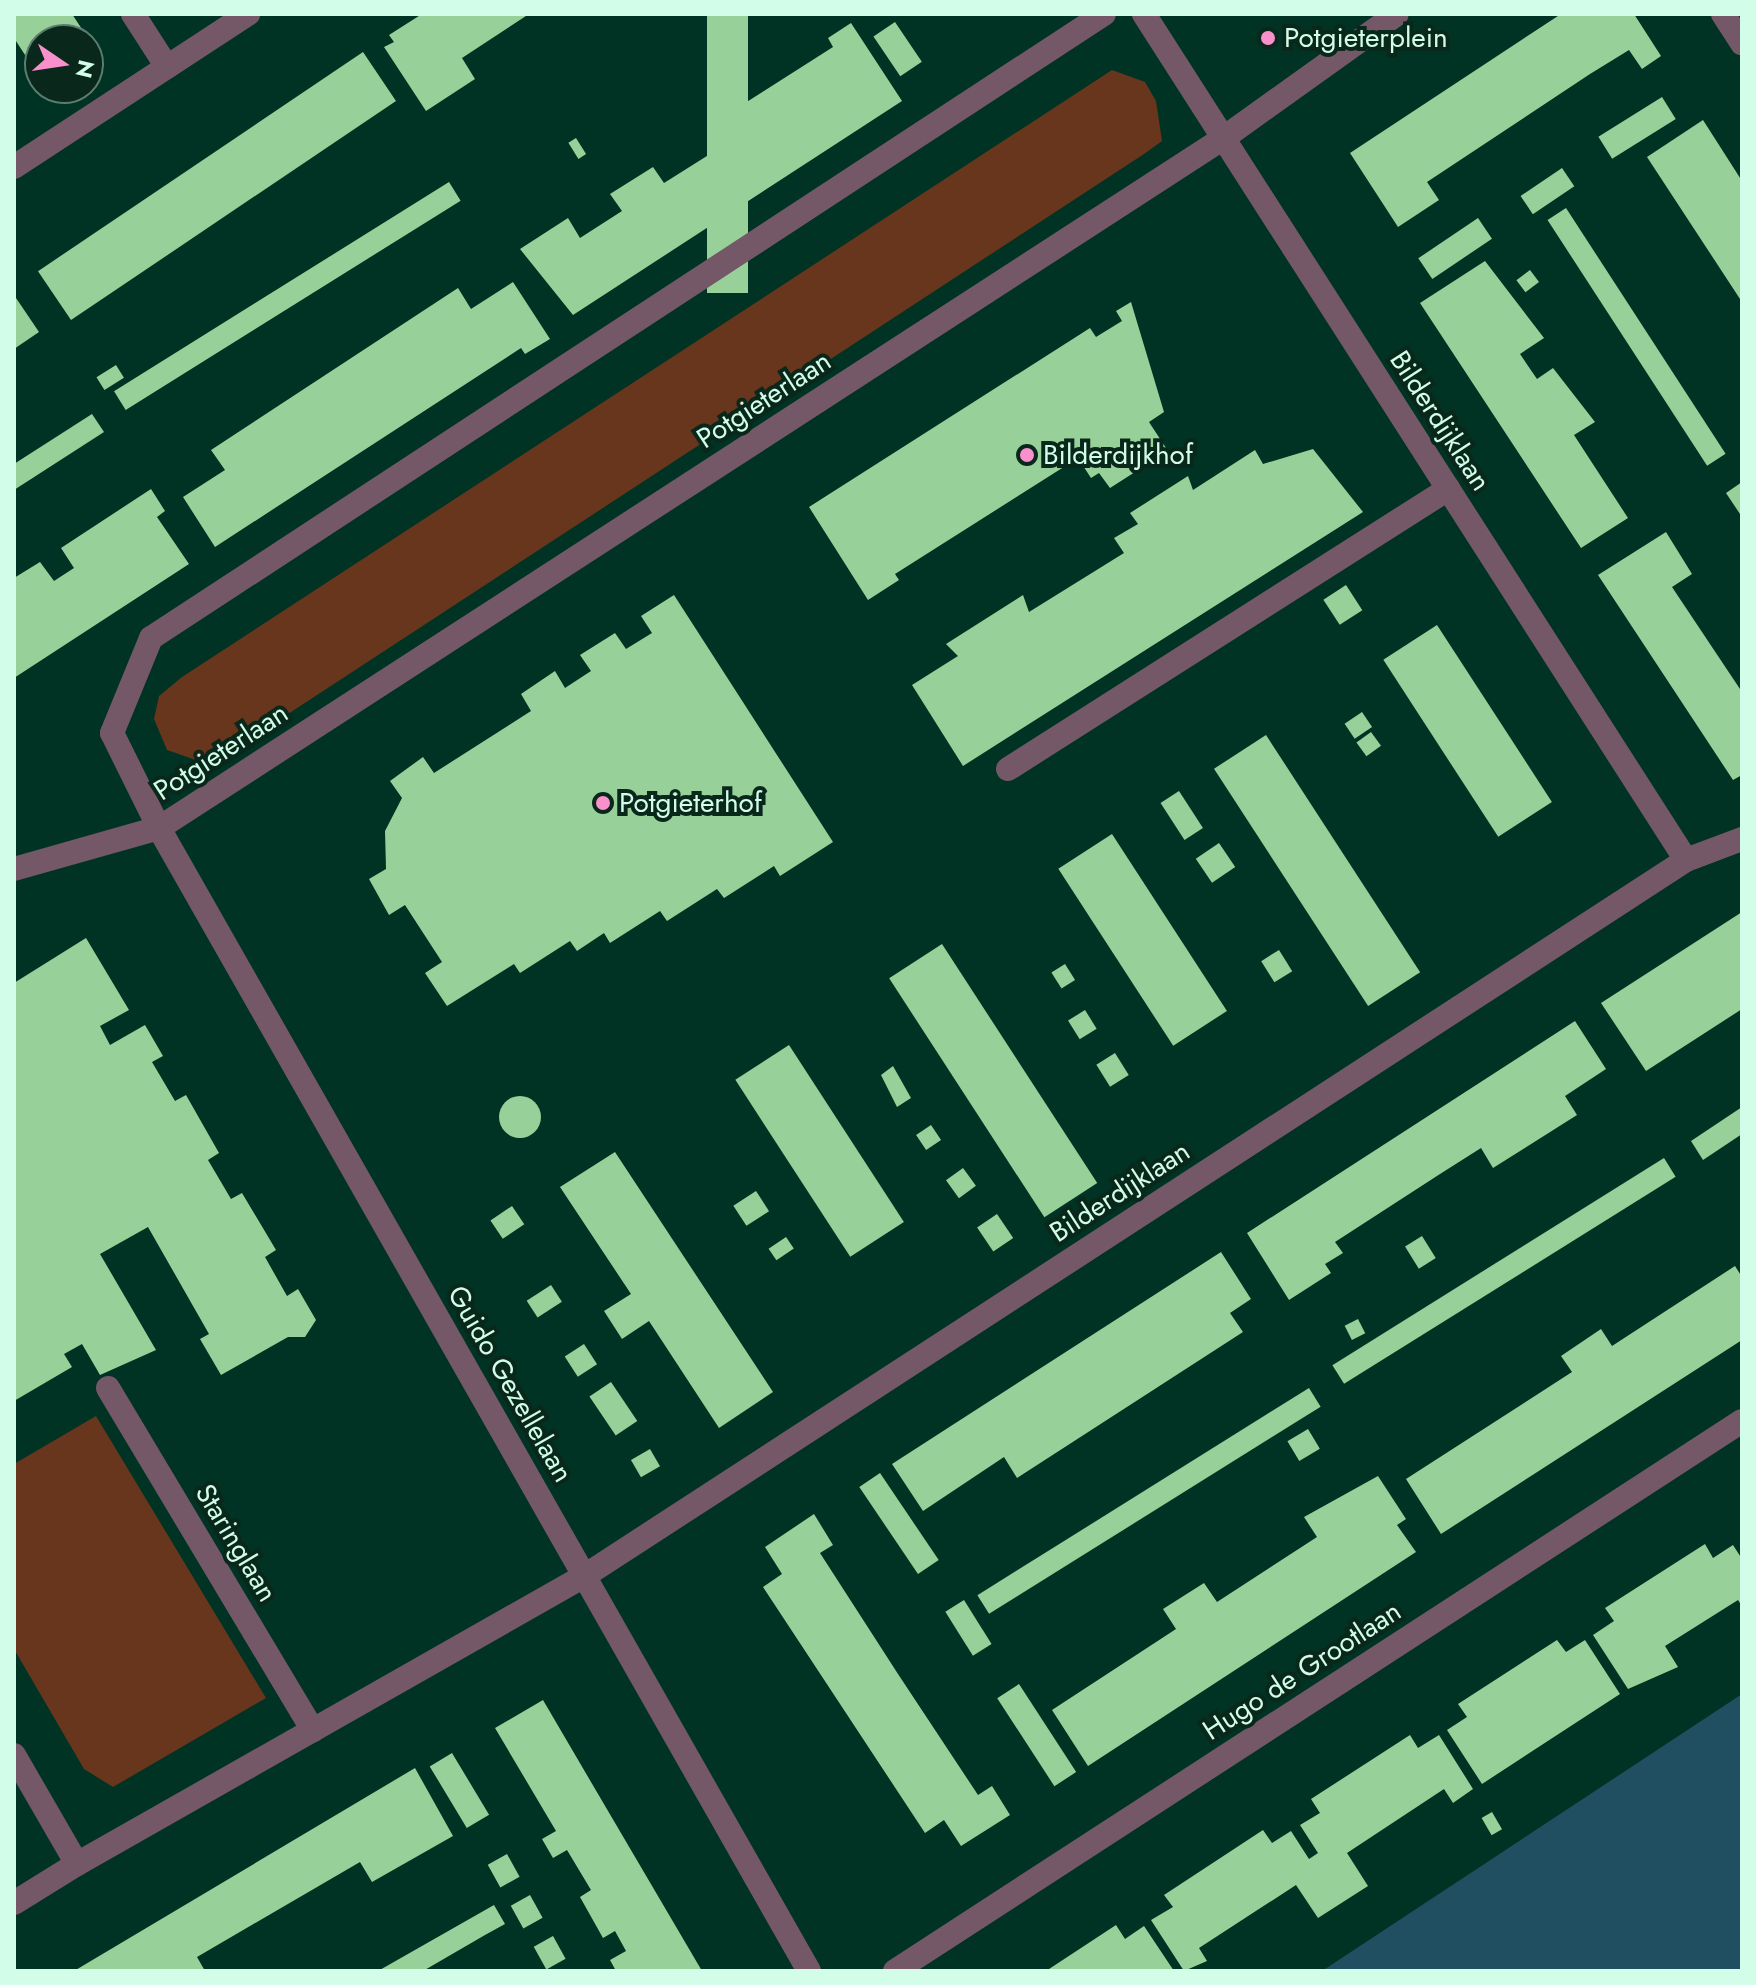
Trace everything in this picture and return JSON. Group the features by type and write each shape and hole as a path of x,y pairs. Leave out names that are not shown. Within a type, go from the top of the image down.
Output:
{"street":[{"path":"133,14 167,67"},
{"path":"14,167 248,14"},
{"name":"Potgieterlaan","path":"159,828 112,733 151,638 1104,14"},
{"name":"Bilderdijklaan","path":"1144,14 1686,860"},
{"name":"Potgieterlaan","path":"14,869 159,828 1225,137 1397,14"},
{"path":"1723,14 1742,43"},
{"path":"1008,769 1448,489"},
{"name":"Guido Gezellelaan","path":"159,828 809,1971"},
{"name":"Bilderdijklaan","path":"586,1575 1686,860 1742,839"},
{"name":"Staringlaan","path":"108,1388 313,1730"},
{"name":"Hugo de Grootlaan","path":"895,1971 1742,1421"},
{"path":"14,1903 77,1864 586,1575"},
{"path":"14,1755 77,1864"}],"shaded area":[{"path":"1112,70 1145,82 1156,101 1162,141 1144,154 210,765 167,750 154,719 159,696 182,677"},
{"path":"96,1416 266,1698 113,1787 84,1769 14,1649 14,1464"}],"water":[{"path":"1742,1694 1742,1971 1322,1971"}],"building":[{"path":"14,14 72,14 79,24 24,24 24,53 14,38"},
{"path":"422,14 529,14 462,58 475,79 426,111 384,47 394,42 389,35"},
{"path":"707,14 748,14 748,293 707,293"},
{"path":"1561,14 1634,14 1661,56 1642,69 1629,50 1590,74 1427,182 1439,200 1398,227 1350,153"},
{"path":"895,22 922,62 900,76 873,37"},
{"path":"851,23 902,101 573,315 520,249 568,218 580,238 622,211 610,194 653,167 664,183 726,144 712,124 833,47 828,38"},
{"path":"363,52 396,101 71,320 38,271"},
{"path":"1662,97 1676,119 1612,159 1598,137"},
{"path":"1703,120 1742,181 1742,302 1647,157"},
{"path":"576,138 586,154 578,159 568,143"},
{"path":"1562,168 1574,186 1533,214 1521,196"},
{"path":"449,182 461,201 126,410 114,391"},
{"path":"1566,208 1726,454 1707,466 1548,220"},
{"path":"1478,218 1492,239 1432,279 1418,258"},
{"path":"1485,261 1544,338 1520,354 1537,379 1553,368 1595,422 1574,435 1628,518 1581,548 1420,303"},
{"path":"1530,270 1539,282 1525,292 1516,280"},
{"path":"513,282 550,339 525,354 521,348 215,547 183,497 225,470 211,450 458,288 471,309"},
{"path":"14,295 39,332 14,349"},
{"name":"Bilderdijkhof","path":"1131,302 1164,412 1149,422 1168,451 1110,488 1099,473 1091,478 1078,458 895,574 899,580 868,600 809,507 1090,328 1096,337 1122,321 1116,311"},
{"path":"116,365 124,378 104,390 96,377"},
{"path":"92,414 104,432 14,490 14,464"},
{"path":"1313,449 1363,512 963,766 912,685 958,656 946,644 1023,595 1029,612 1124,553 1114,538 1138,524 1130,513 1188,476 1193,490 1255,450 1263,464"},
{"path":"1742,482 1742,517 1726,493"},
{"path":"151,489 165,511 157,517 189,564 14,678 14,578 40,562 54,581 74,568 61,548"},
{"path":"1666,532 1692,574 1672,587 1742,692 1742,775 1733,780 1598,575"},
{"path":"1346,585 1362,610 1340,625 1323,600"},
{"name":"Potgieterhof","path":"674,595 833,842 780,876 774,866 724,898 717,889 667,921 660,911 610,943 604,933 577,951 570,941 520,973 514,964 447,1006 425,973 442,962 405,905 389,915 369,879 386,869 385,831 402,798 390,781 423,757 434,773 531,711 521,694 555,671 565,688 591,671 580,655 615,633 626,649 652,633 641,616"},
{"path":"1437,625 1552,802 1498,837 1383,660"},
{"path":"1362,712 1372,727 1355,739 1345,724"},
{"path":"1371,732 1381,746 1366,756 1356,743"},
{"path":"1266,735 1420,972 1368,1006 1214,769"},
{"path":"1179,791 1203,828 1185,840 1161,803"},
{"path":"1112,834 1227,1011 1173,1046 1058,869"},
{"path":"1219,843 1235,867 1212,883 1196,859"},
{"path":"1742,912 1742,1009 1646,1071 1601,1003"},
{"path":"86,938 129,1010 100,1026 110,1045 145,1025 163,1056 152,1062 175,1101 186,1095 219,1153 208,1160 231,1199 242,1193 276,1250 265,1257 287,1296 298,1289 316,1320 305,1337 288,1337 221,1375 200,1339 209,1334 148,1227 100,1254 156,1350 100,1375 82,1344 64,1354 72,1367 14,1401 14,983"},
{"path":"942,944 1097,1183 1044,1217 889,978"},
{"path":"1279,950 1292,971 1274,982 1261,961"},
{"path":"1065,964 1075,980 1061,989 1051,972"},
{"path":"1085,1010 1097,1029 1080,1039 1068,1021"},
{"path":"1575,1021 1606,1069 1565,1096 1577,1115 1493,1168 1481,1148 1440,1174 1335,1242 1343,1253 1325,1264 1331,1273 1289,1300 1247,1233"},
{"path":"789,1045 904,1222 850,1257 735,1080"},
{"path":"1115,1053 1129,1075 1110,1087 1096,1065"},
{"path":"893,1066 911,1098 897,1107 881,1075"},
{"path":"520,1096 535,1102 541,1117 535,1132 520,1138 505,1132 499,1117 505,1102"},
{"path":"1742,1107 1742,1134 1703,1160 1691,1141"},
{"path":"931,1125 941,1140 926,1150 916,1135"},
{"path":"615,1152 773,1392 719,1428 649,1321 622,1339 604,1311 631,1294 560,1187"},
{"path":"1664,1158 1676,1177 1344,1384 1332,1365"},
{"path":"963,1168 976,1186 959,1198 946,1180"},
{"path":"756,1191 769,1211 746,1226 733,1206"},
{"path":"512,1206 524,1224 503,1239 490,1221"},
{"path":"997,1214 1013,1238 993,1251 977,1227"},
{"path":"1422,1236 1436,1258 1419,1269 1405,1247"},
{"path":"786,1237 794,1249 776,1260 769,1249"},
{"path":"1221,1252 1251,1299 1230,1313 1243,1332 1017,1478 1004,1457 923,1511 892,1464"},
{"path":"1735,1266 1742,1277 1742,1340 1441,1534 1406,1479 1572,1372 1561,1356 1601,1329 1612,1346"},
{"path":"551,1285 562,1302 538,1318 527,1301"},
{"path":"1358,1319 1365,1333 1352,1340 1345,1326"},
{"path":"584,1344 597,1364 578,1377 565,1357"},
{"path":"611,1382 637,1421 616,1436 589,1397"},
{"path":"1309,1388 1321,1407 989,1614 977,1595"},
{"path":"1308,1429 1320,1449 1299,1461 1287,1441"},
{"path":"650,1449 660,1466 641,1477 631,1460"},
{"path":"880,1473 939,1560 918,1574 859,1487"},
{"path":"1378,1476 1406,1519 1397,1525 1416,1552 1088,1766 1052,1710 1176,1629 1163,1609 1204,1583 1217,1602 1317,1537 1304,1517"},
{"path":"814,1514 833,1545 820,1553 898,1674 978,1795 992,1786 1010,1815 961,1846 944,1820 925,1833 763,1587 782,1574 765,1547"},
{"path":"1705,1544 1713,1558 1733,1545 1742,1559 1742,1606 1738,1600 1665,1646 1678,1667 1628,1689 1593,1635 1614,1621 1605,1608"},
{"path":"964,1600 992,1644 973,1656 945,1612"},
{"path":"1557,1640 1566,1652 1585,1640 1620,1694 1482,1784 1447,1730 1467,1717 1458,1704"},
{"path":"1019,1684 1076,1772 1054,1786 997,1698"},
{"path":"543,1700 702,1971 616,1971 610,1960 626,1951 615,1931 603,1938 580,1897 591,1890 567,1850 553,1858 542,1839 556,1831 495,1728"},
{"path":"1410,1735 1418,1748 1439,1735 1473,1789 1453,1803 1444,1789 1347,1853 1368,1886 1318,1918 1296,1885 1199,1948 1207,1961 1184,1971 1151,1920 1173,1907 1164,1895 1263,1830 1272,1843 1291,1831 1309,1859 1318,1853 1300,1825 1320,1813 1311,1799"},
{"path":"452,1753 489,1815 467,1828 430,1766"},
{"path":"415,1768 453,1836 372,1882 360,1862 197,1957 205,1971 74,1971"},
{"path":"1492,1812 1502,1829 1492,1835 1482,1818"},
{"path":"507,1854 520,1877 500,1887 488,1865"},
{"path":"530,1895 543,1918 523,1928 511,1906"},
{"path":"494,1905 505,1924 423,1971 378,1971"},
{"path":"1116,1925 1125,1939 1144,1926 1174,1971 1046,1971"},
{"path":"553,1936 566,1959 546,1969 534,1947"}],"place":[{"name":"Potgieterplein","path":"1268,38"},
{"name":"Bilderdijkhof","path":"1027,455"},
{"name":"Potgieterhof","path":"603,803"}]}
